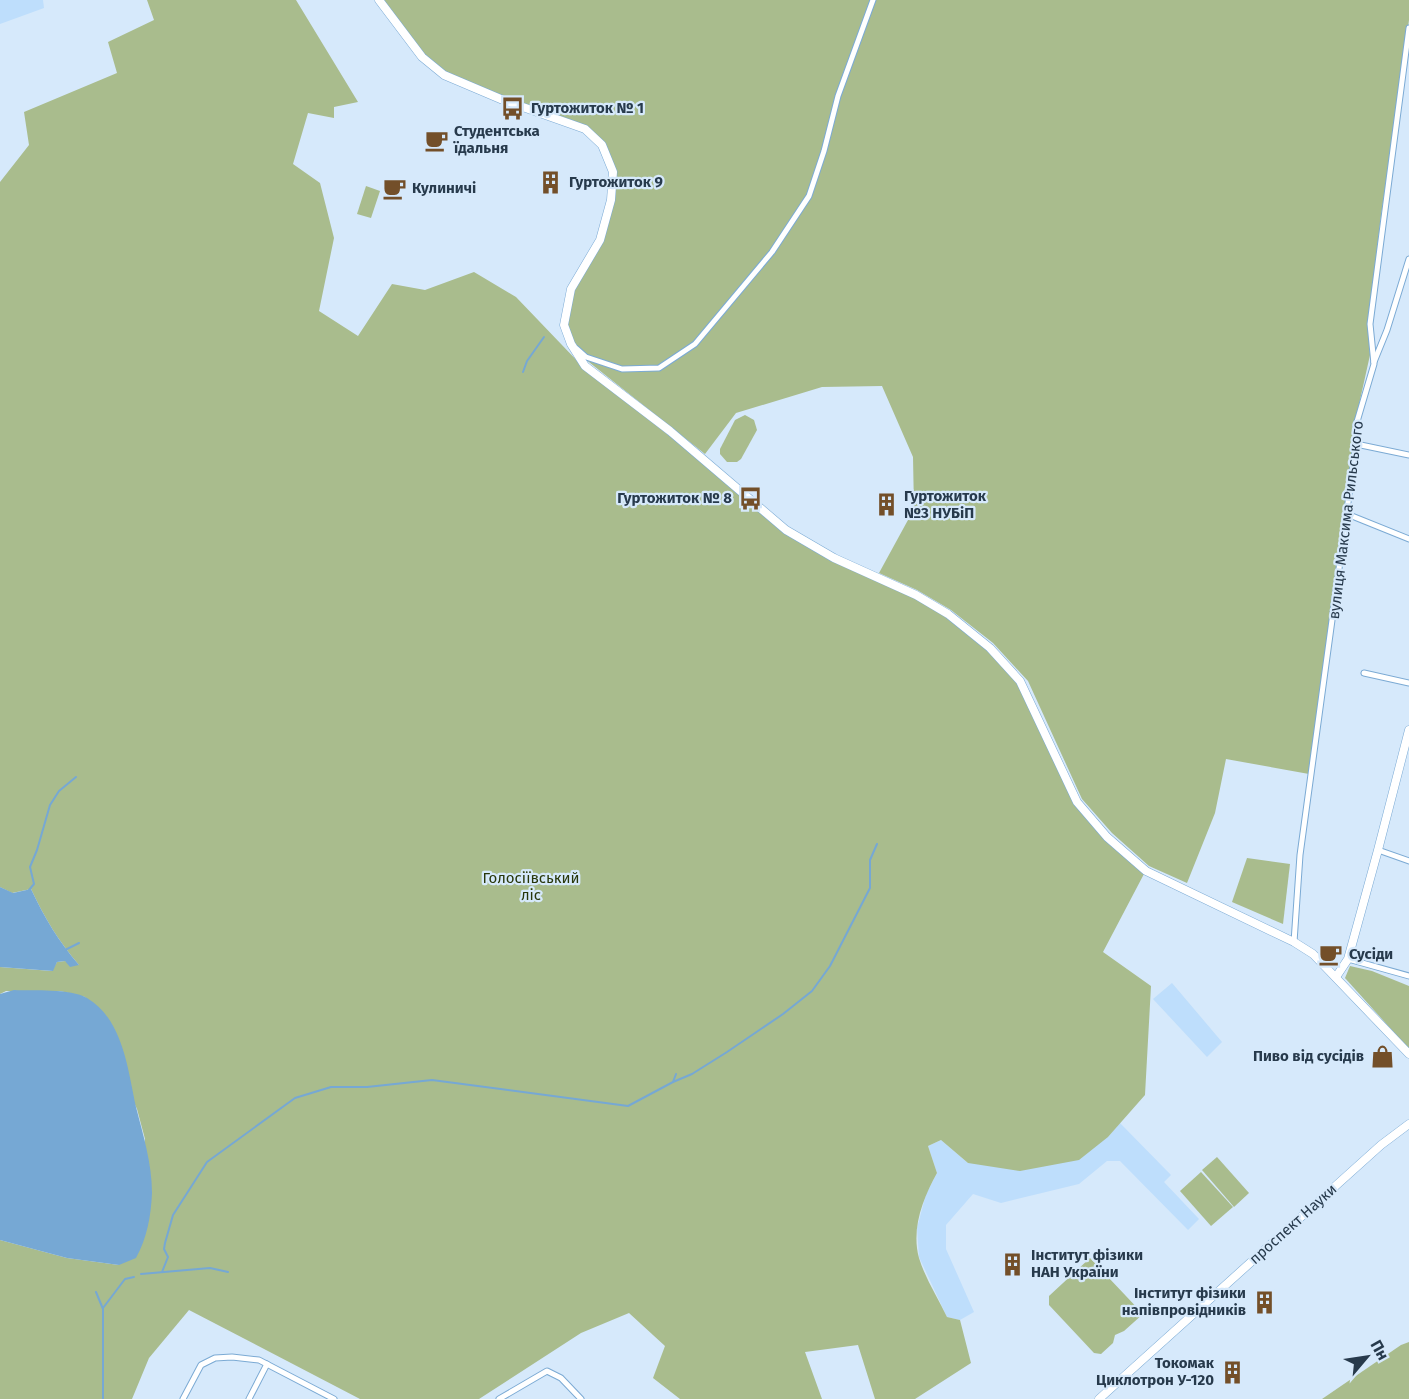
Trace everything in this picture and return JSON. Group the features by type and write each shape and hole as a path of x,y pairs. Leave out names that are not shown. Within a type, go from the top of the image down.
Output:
{"street":[{"path":"379,0 422,57 444,75 503,100 585,129 603,145 613,172 611,200 600,240 572,289 564,325 571,344 585,366 670,431 786,530 834,558 916,596 948,614 990,648 1020,681 1077,802 1107,837 1146,871 1294,942 1313,954 1409,1054"},
{"path":"571,344 586,357 622,369 659,368 695,344 772,252 809,196 824,151 838,96 873,0"},
{"name":"вулиця Максима Рильського","path":"1294,942 1300,855 1347,514 1356,444 1356,425 1374,364 1370,324 1409,28"},
{"path":"1374,364 1409,259"},
{"path":"1356,444 1409,455"},
{"path":"1347,514 1409,538"},
{"path":"1364,673 1409,683"},
{"path":"1336,977 1348,959 1409,730"},
{"path":"1378,850 1409,861"},
{"path":"1348,959 1409,975"},
{"name":"проспект Науки","path":"1099,1399 1381,1145 1409,1124"},
{"path":"183,1399 201,1365 215,1358 247,1358 267,1364 334,1399"},
{"path":"249,1399 267,1364"},
{"path":"499,1399 547,1371 561,1378 581,1399"}],"shaded area":[{"path":"0,0 43,0 44,8 0,24"},
{"path":"0,887 13,893 31,889 52,929 79,965 70,967 65,961 57,962 53,971 0,967"},
{"path":"1172,983 1222,1042 1207,1057 1153,999"},
{"path":"14,990 62,991 80,995 99,1007 116,1032 122,1046 147,1149 152,1182 148,1227 136,1258 119,1265 67,1258 0,1240 0,994"},
{"path":"1120,1123 1171,1175 1164,1182 1199,1219 1188,1230 1120,1161 1107,1161 1079,1184 1001,1203 973,1194 946,1225 946,1249 974,1312 960,1320 947,1317 919,1257 917,1228 926,1194 937,1173 928,1146 941,1140 968,1163 1108,1137"}],"green space":[{"name":"Голосіївський ліс","path":"147,0 296,0 358,102 334,107 334,118 308,113 293,164 320,183 334,238 319,311 358,336 392,284 425,290 474,272 516,297 584,368 701,461 785,532 915,597 947,616 988,650 1018,682 1075,803 1145,872 1103,952 1151,986 1145,1095 1108,1137 1079,1160 1020,1171 968,1163 941,1140 928,1146 937,1173 927,1193 917,1225 919,1258 947,1317 960,1320 971,1363 915,1399 875,1399 858,1345 805,1352 822,1399 680,1399 653,1378 665,1346 629,1313 581,1333 479,1399 360,1399 189,1310 149,1358 132,1399 0,1399 0,1240 67,1258 119,1265 145,1139 137,1109 85,997 60,991 6,991 0,994 0,967 52,971 57,962 65,961 79,965 52,929 31,889 12,893 0,887 0,182 29,145 24,112 117,73 108,42 154,20"},
{"path":"383,0 1409,0 1409,20 1368,325 1370,355 1354,427 1354,445 1309,774 1226,759 1215,813 1187,883 1149,866 1112,833 1082,799 1028,681 993,643 951,610 917,590 879,573 914,509 913,457 882,386 822,387 736,413 705,454 580,355 566,325 574,291 614,201 605,144 559,116 446,73 424,55"},
{"path":"366,186 380,191 371,218 357,214"},
{"path":"745,415 754,420 757,430 741,459 737,462 727,462 720,454 720,449 735,420"},
{"path":"1247,858 1290,864 1283,924 1232,902"},
{"path":"1350,966 1372,971 1409,986 1409,1049 1345,978"},
{"path":"1217,1157 1249,1193 1234,1207 1202,1170"},
{"path":"1201,1172 1233,1207 1211,1226 1180,1191"},
{"path":"1090,1258 1143,1314 1124,1331 1115,1335 1113,1343 1101,1354 1094,1353 1049,1305 1049,1296"},
{"path":"1409,1342 1409,1399 1322,1399 1401,1345"}],"waterway":[{"path":"523,372 527,361 544,337"},
{"path":"29,890 34,884 30,867 50,805 59,791 76,777"},
{"path":"162,1272 168,1257 164,1249 173,1215 207,1162 295,1098 331,1087 367,1087 432,1080 628,1106 692,1074 783,1014 812,991 830,966 870,888 870,860 877,844"},
{"path":"63,951 79,943"},
{"path":"673,1082 676,1074"},
{"path":"141,1274 210,1268 228,1272"},
{"path":"103,1308 125,1279 134,1277"},
{"path":"96,1292 103,1309 103,1399"}],"place":[{"name":"Гуртожиток № 1","path":"513,108"},
{"name":"Студентська їдальня","path":"436,140"},
{"name":"Гуртожиток 9","path":"551,182"},
{"name":"Кулиничі","path":"394,188"},
{"name":"Гуртожиток № 8","path":"750,498"},
{"name":"Гуртожиток №3 НУБіП","path":"886,505"},
{"name":"Сусіди","path":"1331,954"},
{"name":"Пиво від сусідів","path":"1382,1056"},
{"name":"Інститут фізики НАН України","path":"1013,1264"},
{"name":"Інститут фізики напівпровідників","path":"1264,1302"},
{"name":"Токомак Циклотрон У-120","path":"1232,1372"}]}
